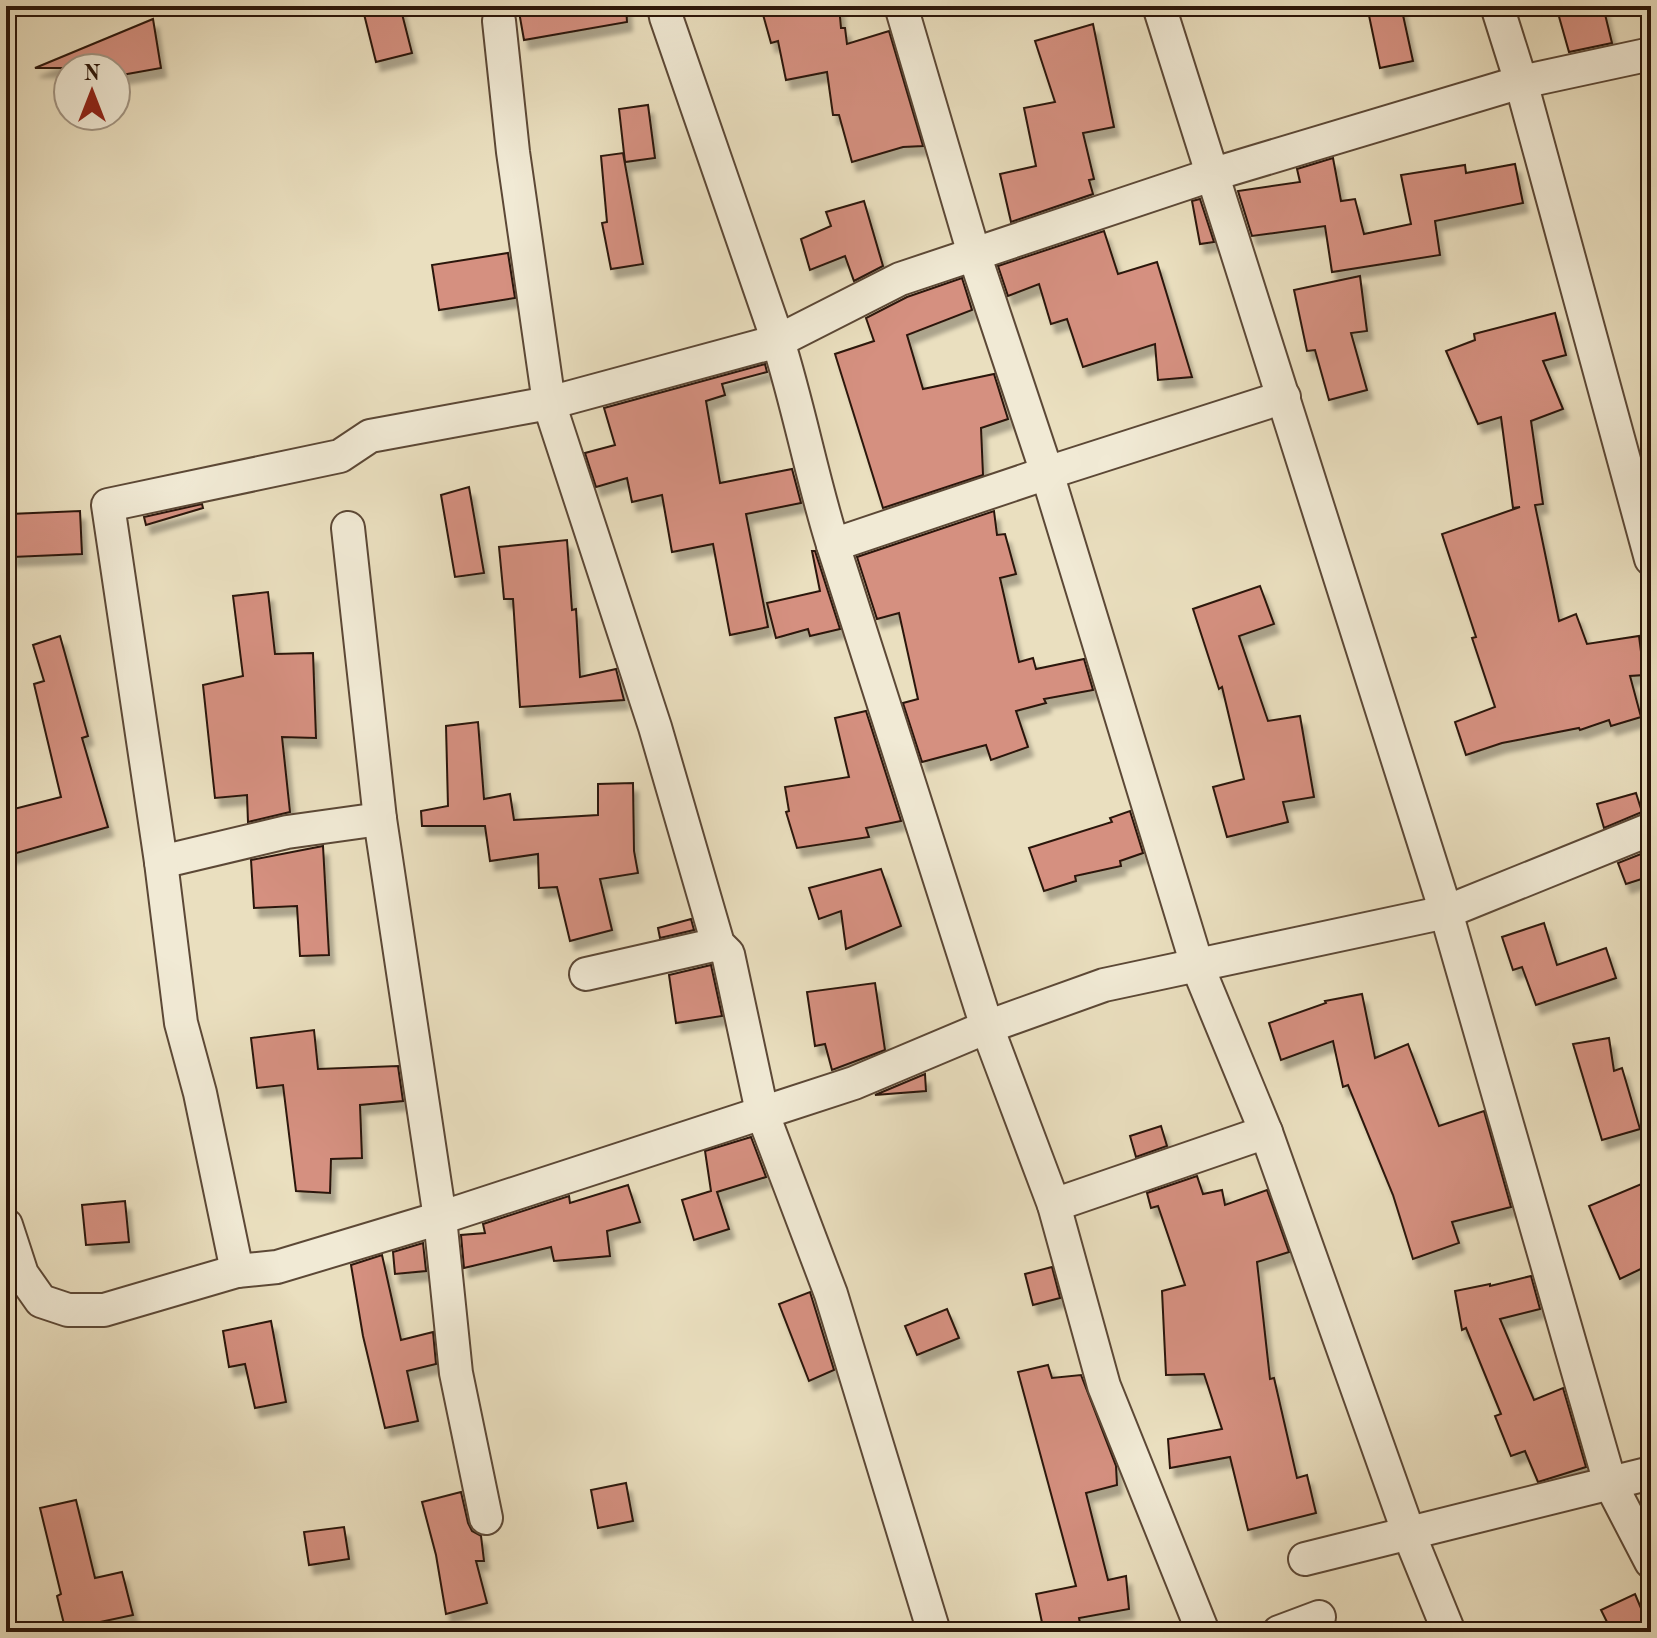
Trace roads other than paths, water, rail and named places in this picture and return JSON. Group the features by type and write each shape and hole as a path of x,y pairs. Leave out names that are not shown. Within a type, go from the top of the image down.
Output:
{"street":[{"path":"664,6 778,341 833,545 987,1027 1054,1205 1104,1386 1203,1632"},
{"path":"901,6 974,254 1047,473 1197,965 1266,1132 1409,1534 1449,1632"},
{"path":"1159,6 1446,912 1610,1483 1651,1562"},
{"path":"1497,6 1637,485 1651,559"},
{"path":"499,21 513,152 549,403 655,727 718,944 728,954 762,1112 831,1294 934,1632"},
{"path":"237,1271 200,1093 181,1023 161,862 108,505 340,456 370,436 549,403 778,341 900,279 1214,174 1521,82 1651,54"},
{"path":"833,545 1284,397"},
{"path":"348,528 380,819 440,1218 456,1373 486,1518"},
{"path":"161,862 287,832 380,819"},
{"path":"6,1225 22,1274 41,1301 68,1310 104,1310 237,1271 277,1267 440,1218 854,1083 987,1027 1104,985 1446,912 1651,829"},
{"path":"586,974 718,944"},
{"path":"1054,1205 1266,1132"},
{"path":"1305,1559 1651,1473"},
{"path":"1279,1632 1319,1617"}]}
